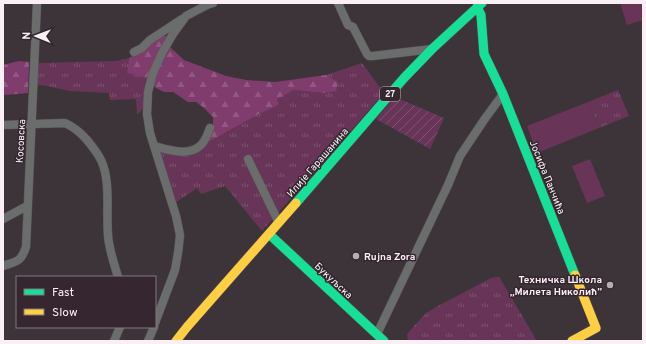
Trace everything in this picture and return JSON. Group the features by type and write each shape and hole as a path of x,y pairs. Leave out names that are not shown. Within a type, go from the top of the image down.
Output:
{"main road":[{"name":"Илије Гарашанина","path":"176,341 404,78 432,49 480,5"},
{"name":"Јосифа Панчића","path":"480,5 484,54 503,94 596,328 572,341"},
{"name":"Букуљска","path":"269,234 384,341"}],"street":[{"name":"Косовска","path":"3,266 19,260 23,256 26,247 37,3"},
{"path":"134,52 142,48 150,40 186,16 213,3"},
{"path":"338,3 348,25 353,27 367,54 370,56 432,49"},
{"path":"156,320 175,270 180,235 176,216 150,132 147,114 148,92 153,73 162,53 186,16"},
{"path":"377,334 448,185 460,156 503,94"},
{"path":"3,125 65,123 72,126 82,134 94,148 101,160 106,177 108,237 118,276"},
{"path":"154,146 188,152 201,145 210,128"},
{"path":"248,159 279,223"},
{"path":"3,219 27,206"},
{"path":"114,341 120,328"},
{"path":"148,341 154,328"}],"green space":[{"path":"620,3 643,3 643,20 627,25"},
{"path":"167,36 170,47 184,60 226,76 246,80 275,82 326,75 338,82 336,91 323,93 294,90 277,99 279,105 259,114 205,144 213,125 213,117 204,108 196,102 188,102 173,92 164,92 156,88 146,78 127,73 129,58 155,40"},
{"path":"129,58 127,73 147,78 148,80 144,106 137,114 136,99 110,100 109,93 70,91 37,85 37,71 39,63 116,61"},
{"path":"19,61 29,62 28,93 5,95 3,93 3,65"},
{"path":"362,63 384,93 262,231 225,186 201,194 197,188 175,203 159,150 176,154 205,144 259,114 279,105 277,99 294,90 323,93 338,82 326,75"},
{"path":"618,90 629,116 599,128 588,102"},
{"path":"395,97 444,118 430,149 376,119"},
{"path":"588,102 599,128 537,153 527,126"},
{"path":"590,159 605,196 587,203 572,166"},
{"path":"500,277 537,341 408,341 407,334 426,313 491,278"}],"traffic: fast":[{"path":"296,203 404,78 432,49 482,3"},
{"path":"477,7 481,15 484,54 503,94 575,275"},
{"path":"269,234 384,341"}],"traffic: slow":[{"path":"176,341 296,203"},
{"path":"572,341 596,328 575,275"}],"place":[{"name":"Rujna Zora","path":"356,256"},
{"name":"Техничка Школа „Милета Николић”","path":"610,285"}]}
